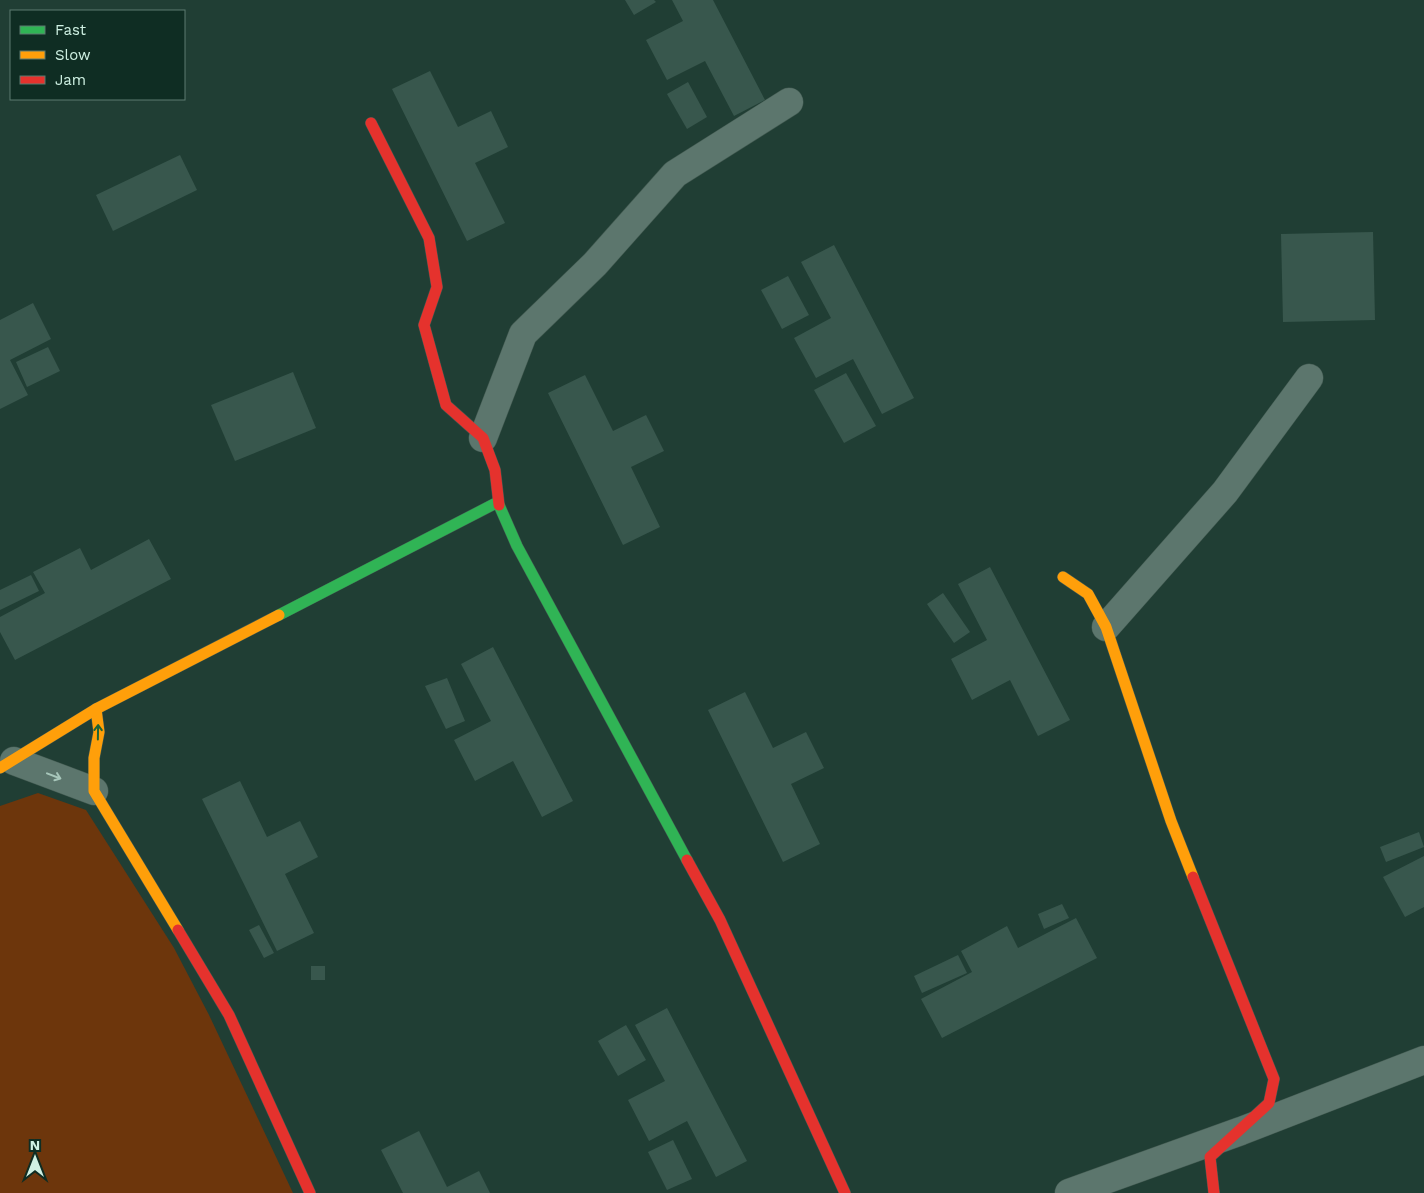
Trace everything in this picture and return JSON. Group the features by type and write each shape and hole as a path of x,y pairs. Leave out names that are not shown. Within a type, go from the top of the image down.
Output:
{"street":[{"path":"483,438 523,334 595,264 675,174 789,102"},
{"path":"372,123 429,238 437,287 424,325 446,405 483,438 495,470 498,502 517,546 720,920 845,1193"},
{"path":"1106,627 1225,492 1309,378"},
{"path":"7,764 96,709 498,502"},
{"path":"1063,577 1088,594 1106,627 1171,821 1274,1079 1269,1103 1241,1131 1210,1157 1214,1193"},
{"path":"96,709 99,732 94,758 94,791 229,1015 310,1193"},
{"path":"7,764 94,791"},
{"path":"1069,1193 1241,1131 1424,1060"}],"shaded area":[{"path":"38,793 86,810 174,948 209,1015 293,1193 0,1193 0,806"}],"building":[{"path":"625,0 654,0 656,2 634,15"},
{"path":"672,0 713,0 765,100 734,116 705,61 667,80 646,40 683,21"},
{"path":"430,71 458,127 491,111 508,147 475,163 505,223 467,241 392,89"},
{"path":"688,82 707,117 687,129 667,94"},
{"path":"180,155 197,190 113,231 96,195"},
{"path":"1373,232 1375,320 1283,322 1281,234"},
{"path":"834,245 914,398 882,414 853,359 816,378 794,338 831,318 801,262"},
{"path":"788,276 809,315 782,329 761,290"},
{"path":"33,303 51,339 10,360 28,395 0,409 0,320"},
{"path":"48,347 60,371 27,387 16,362"},
{"path":"293,372 316,428 235,461 211,405"},
{"path":"846,373 876,426 844,443 814,390"},
{"path":"585,375 613,431 646,415 664,451 631,467 660,527 623,545 548,393"},
{"path":"149,539 171,579 15,660 0,632 0,617 45,593 33,572 80,548 91,570"},
{"path":"990,567 1070,720 1038,736 1010,680 972,700 951,659 987,640 958,584"},
{"path":"31,575 39,591 0,610 0,590"},
{"path":"943,593 970,632 954,643 927,604"},
{"path":"493,647 573,801 542,817 513,761 475,781 454,740 491,721 461,664"},
{"path":"447,678 465,721 446,729 425,686"},
{"path":"745,692 773,748 806,732 824,768 791,784 820,844 783,862 708,710"},
{"path":"240,781 267,837 300,821 318,857 285,874 314,933 277,951 202,799"},
{"path":"1419,832 1424,847 1386,862 1380,847"},
{"path":"1424,856 1424,907 1405,917 1383,877"},
{"path":"1062,904 1069,918 1044,929 1038,914"},
{"path":"1076,918 1097,958 942,1038 921,999 972,972 961,951 1007,926 1018,948"},
{"path":"259,925 274,953 264,958 249,930"},
{"path":"958,955 967,973 922,993 914,976"},
{"path":"311,966 325,966 325,980 311,980"},
{"path":"667,1008 747,1161 716,1177 687,1121 649,1141 628,1100 665,1081 635,1025"},
{"path":"626,1025 646,1060 618,1076 598,1041"},
{"path":"419,1131 447,1187 479,1171 490,1193 403,1193 381,1150"},
{"path":"673,1140 692,1179 667,1190 648,1152"}],"traffic: fast":[{"path":"279,615 498,502"},
{"path":"499,505 517,546 687,860"}],"traffic: slow":[{"path":"1063,577 1088,594 1106,627 1171,821 1193,877"},
{"path":"0,768 96,709 279,615"},
{"path":"96,709 99,732 94,758 94,791 178,930"}],"traffic: jam":[{"path":"371,123 429,238 437,287 424,325 446,405 483,438 495,470 499,505"},
{"path":"687,860 720,920 845,1193"},
{"path":"1193,877 1274,1079 1269,1103 1210,1157 1214,1193"},
{"path":"178,930 229,1015 310,1193"}]}
